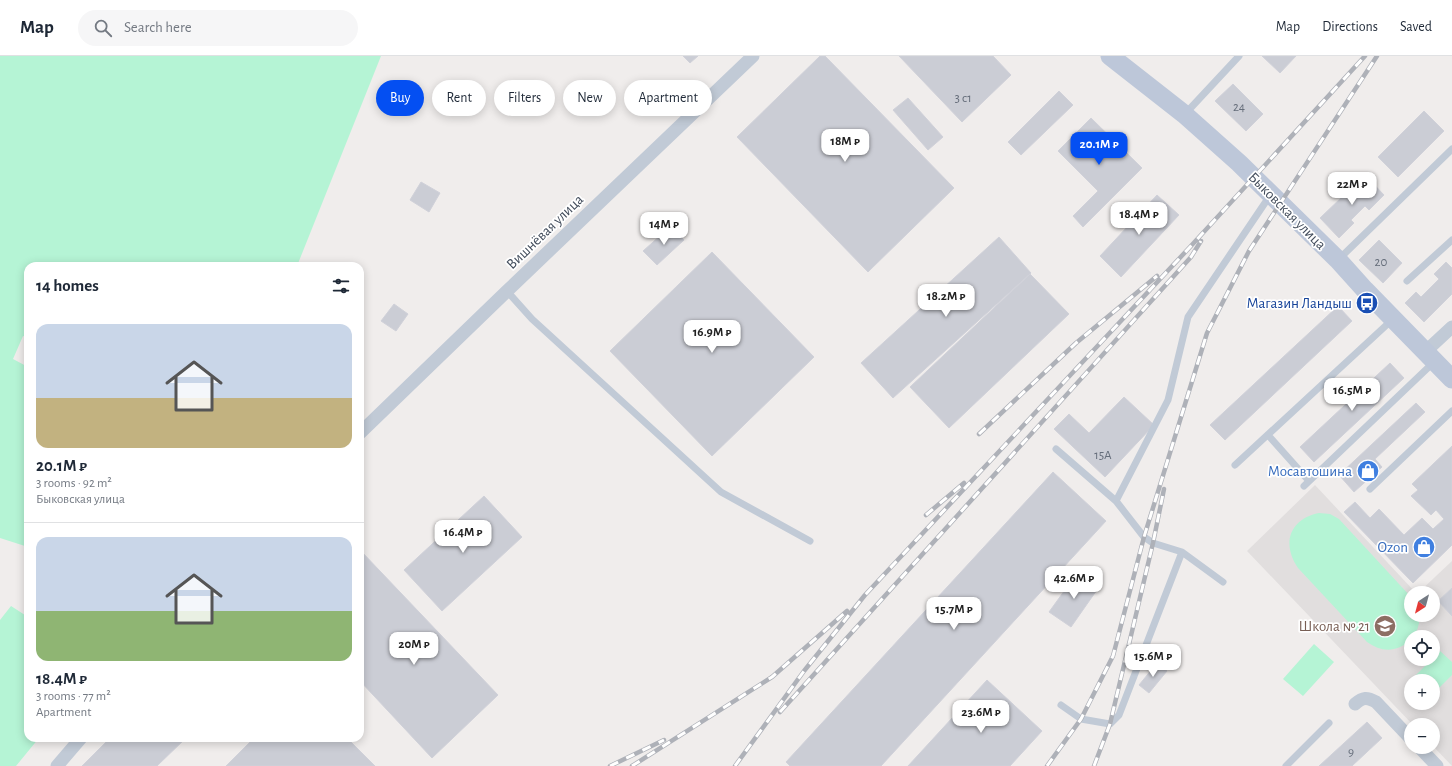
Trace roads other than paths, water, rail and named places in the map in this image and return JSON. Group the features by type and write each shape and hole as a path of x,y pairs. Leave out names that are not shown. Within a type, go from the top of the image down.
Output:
{"street":[{"name":"Вишнёвая улица","path":"364,429 753,56"},
{"name":"Быковская улица","path":"1110,56 1184,114 1239,163 1338,260 1452,379"},
{"path":"1430,357 1452,327"},
{"path":"1355,704 1361,698 1369,698 1376,702 1404,732"},
{"path":"57,766 78,742"},
{"path":"1426,754 1437,766"}],"lane":[{"path":"1184,114 1239,56"},
{"path":"1338,260 1452,150"},
{"path":"1116,501 1168,400 1188,317 1271,194"},
{"path":"1407,281 1452,240"},
{"path":"507,291 532,319 721,492 810,541"},
{"path":"1235,465 1393,318"},
{"path":"1268,435 1306,483 1430,357"},
{"path":"1370,489 1452,411"},
{"path":"1056,449 1116,501 1144,537 1153,543 1182,552 1223,582"},
{"path":"1061,705 1082,719 1110,724 1119,715 1182,552"},
{"path":"1286,766 1329,723"}],"railway":[{"path":"735,766 804,671 865,595 1190,247 1365,56"},
{"path":"1047,766 1081,719 1113,656 1144,537 1207,333 1249,251 1377,56"},
{"path":"780,712 1191,257 1201,241"},
{"path":"979,434 1076,343 1157,276"},
{"path":"926,515 964,483"},
{"path":"1094,766 1110,724 1153,543 1164,489"},
{"path":"632,766 772,677 847,611"},
{"path":"610,766 664,740"}],"place":[{"name":"Магазин Ландыш","path":"1367,303"},
{"name":"Мосавтошина","path":"1368,471"},
{"name":"Ozon","path":"1424,547"},
{"name":"Школа № 21","path":"1385,626"}]}
